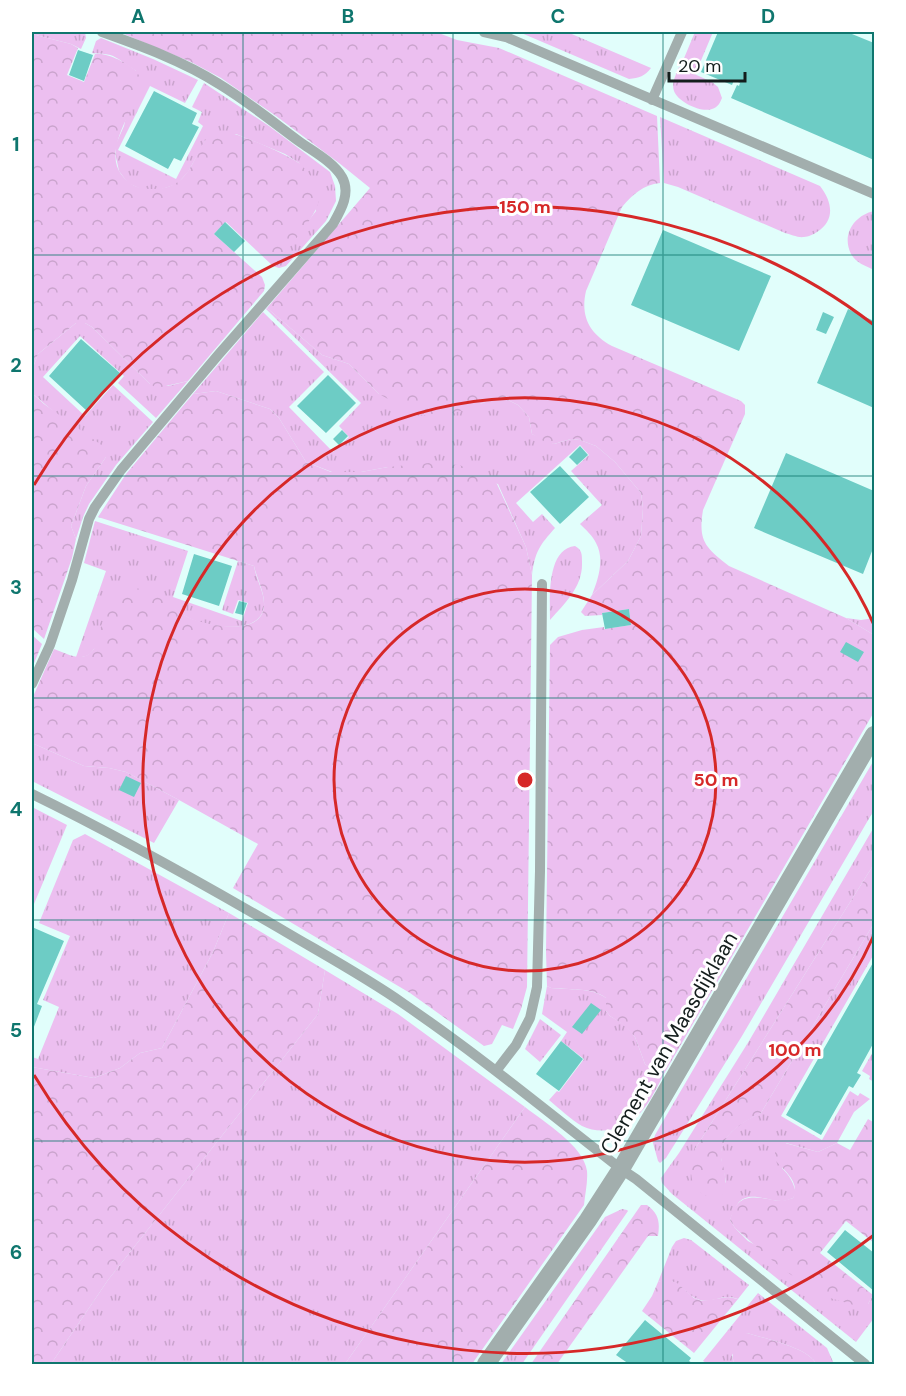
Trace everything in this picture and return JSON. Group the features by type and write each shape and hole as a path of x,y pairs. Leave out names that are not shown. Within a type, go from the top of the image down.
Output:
{"street":[{"name":"Clement van Maasdijklaan","path":"486,1365 621,1169 874,735"}],"lane":[{"path":"32,684 50,645 78,561 89,519 95,507 129,461 333,224 343,206 345,190 343,178 333,167 218,83 158,53 102,32"},
{"path":"484,32 506,37 874,195"},
{"path":"652,100 682,32"},
{"path":"496,1071 516,1045 530,1018 537,987 542,584"},
{"path":"32,794 149,854 332,959 403,1003 496,1071 648,1189 865,1365"}],"green space":[{"path":"32,32 85,32 86,38 81,49 71,44 32,34"},
{"path":"119,32 436,32 457,40 499,48 657,116 660,183 639,191 622,207 586,291 584,309 588,324 598,336 612,346 741,401 745,405 745,414 703,510 703,536 714,554 729,566 846,618 874,635 874,712 665,1072 653,1070 645,1064 635,1037 606,1011 606,998 594,992 547,986 550,645 558,637 582,630 631,625 629,609 602,613 602,615 585,616 581,612 592,595 628,561 641,536 643,508 641,493 615,462 596,446 571,439 554,444 545,442 532,434 529,417 518,405 506,399 494,399 457,412 433,417 413,413 379,394 349,364 322,355 267,308 370,188 276,116 221,78 191,62"},
{"path":"519,32 567,32 651,68 642,76 629,79"},
{"path":"695,32 713,32 697,70 682,63"},
{"path":"32,34 78,48 67,75 84,82 95,54 117,59 137,73 142,89 121,131 116,154 121,174 134,186 152,189 168,187 179,181 187,172 204,142 211,135 220,131 247,138 294,160 307,171 315,184 319,199 313,214 273,266 226,222 214,234 262,277 265,285 264,291 188,381 157,388 85,323 76,323 38,354 32,370"},
{"path":"101,38 198,80 185,103 150,86 118,150 176,179 203,126 198,122 202,112 192,107 204,83 269,126 330,172 335,186 336,201 326,221 286,266 279,268 273,266 316,211 299,163 285,154 236,134 205,141 188,172 177,184 162,189 141,189 128,183 119,171 116,144 124,126 136,71 113,56 92,53 96,41"},
{"path":"679,67 718,87 722,98 720,103 707,110 690,106 680,99 673,85"},
{"path":"660,117 820,186 829,204 827,222 813,234 806,237 797,236 664,183"},
{"path":"874,211 874,270 853,257 848,247 848,239 856,221"},
{"path":"267,308 322,355 349,364 379,394 480,404 494,399 506,399 518,405 529,417 532,434 554,444 571,439 596,446 615,462 641,493 643,508 641,536 628,561 592,595 600,563 599,549 595,540 580,524 602,505 571,471 589,455 580,445 516,503 533,522 542,514 555,528 539,549 532,575 526,547 498,484 388,467 361,472 332,472 306,462 279,418 270,409 216,391 193,394 263,312 324,372 289,407 333,452 349,437 339,426 361,403"},
{"path":"76,323 85,323 92,327 150,384 168,386 188,381 156,418 118,383 124,376 80,336 43,377 85,416 113,385 153,422 116,465 89,504 76,539 71,526 86,486 106,457 32,393 32,370 38,354"},
{"path":"216,391 270,409 279,418 306,462 331,472 361,472 429,463 459,465 482,473 497,484 526,547 532,575 527,987 513,1029 502,1025 492,1044 484,1046 410,993 233,888 258,844 126,772 84,766 32,743 32,699 54,649 80,657 90,654 94,649 111,601 121,589 132,587 154,593 187,617 200,622 222,626 245,625 254,622 261,615 264,606 263,596 254,566 98,517 126,474 193,394"},
{"path":"32,393 107,449 106,457 86,486 71,526 76,539 72,558 44,639 32,628"},
{"path":"95,521 188,551 173,597 242,621 248,603 238,600 233,614 222,610 238,561 254,566 264,601 261,616 254,622 233,627 210,625 186,617 153,593 90,654 76,657 106,571 84,563"},
{"path":"575,546 582,554 580,579 567,601 550,620 550,589 554,565 566,549"},
{"path":"846,618 861,620 874,618 874,635"},
{"path":"32,635 42,644 32,668"},
{"path":"32,743 84,766 126,772 179,800 154,843 32,781"},
{"path":"874,760 874,810 742,1036 666,1158 660,1163 653,1143 655,1135"},
{"path":"32,807 67,825 34,904 32,903"},
{"path":"874,827 874,864 695,1149 726,1183 721,1158 724,1142 740,1125 761,1113 874,923 874,954 781,1116 822,1140 850,1091 858,1096 860,1093 870,1099 854,1112 837,1143 818,1152 786,1143 782,1168 794,1186 796,1193 793,1198 778,1201 749,1197 739,1202 730,1220 748,1241 868,1304 873,1295 874,1318 856,1342 672,1194 662,1183 661,1178 749,1041"},
{"path":"85,834 229,913 213,952 162,1048 140,1053 120,1068 94,1078 32,1067 32,1057 38,1059 59,1007 43,1000 70,936 39,923 73,840"},
{"path":"874,864 874,923 761,1113 735,1129 725,1141 721,1156 725,1188 718,1201 706,1196 693,1183 691,1166 695,1149"},
{"path":"229,913 325,970 318,1014 108,1280 51,1364 32,1364 32,1067 94,1078 120,1068 140,1053 162,1048 213,952"},
{"path":"325,970 398,1014 525,1107 345,1364 51,1364 108,1280 318,1014"},
{"path":"547,986 593,992 606,998 606,1011 625,1025 635,1037 645,1064 653,1070 665,1072 645,1108 629,1123 614,1129 590,1129 573,1120 549,1100 557,1091 559,1092 584,1059 561,1041 567,1032 542,1014"},
{"path":"540,1019 561,1035 540,1062 525,1049"},
{"path":"874,1050 874,1082 862,1071"},
{"path":"525,1107 562,1135 579,1153 587,1171 584,1205 472,1364 345,1364"},
{"path":"868,1119 873,1122 874,1119 874,1243 846,1221 820,1253 873,1295 868,1304 857,1306 820,1295 780,1267 735,1228 730,1220 735,1207 748,1198 783,1201 793,1198 795,1187 793,1182 775,1160 775,1151 785,1143 818,1152 837,1143 850,1150"},
{"path":"641,1205 647,1205 656,1215 659,1222 658,1236 648,1236 557,1364 531,1364"},
{"path":"622,1209 628,1211 522,1364 501,1364 605,1217"},
{"path":"684,1238 691,1240 749,1285 738,1299 728,1297 703,1301 694,1298 676,1283 658,1282 672,1247 676,1241"},
{"path":"666,1279 677,1283 694,1298 702,1301 728,1297 738,1299 694,1353 642,1311 658,1282"},
{"path":"758,1293 827,1348 834,1364 816,1364 812,1358 796,1348 747,1333 732,1355 734,1364 708,1364 703,1361"},
{"path":"747,1333 796,1348 812,1358 816,1364 734,1364 734,1346 738,1338"}],"building":[{"path":"718,32 847,32 874,43 874,160 731,98 740,83 734,80 732,85 701,72"},
{"path":"78,50 93,55 84,81 69,75"},
{"path":"154,91 197,113 192,124 199,127 181,161 174,158 168,169 125,146"},
{"path":"225,222 245,241 234,252 214,234"},
{"path":"663,230 771,276 739,351 631,305"},
{"path":"848,309 874,321 874,408 817,383"},
{"path":"823,312 834,317 826,334 816,330"},
{"path":"81,339 120,373 87,411 49,376"},
{"path":"328,375 356,403 326,433 297,406"},
{"path":"342,430 348,436 339,445 333,439"},
{"path":"580,446 588,455 577,465 569,457"},
{"path":"786,453 874,491 874,546 863,574 754,528"},
{"path":"560,466 589,497 560,524 530,492"},
{"path":"194,554 232,566 219,606 182,594"},
{"path":"239,601 247,603 243,615 235,613"},
{"path":"629,609 631,625 605,629 602,613"},
{"path":"846,642 864,652 858,662 840,652"},
{"path":"126,776 141,783 134,797 119,790"},
{"path":"32,927 64,941 37,1004 42,1006 32,1032"},
{"path":"874,961 874,1042 857,1073 861,1075 853,1088 849,1086 821,1135 786,1115"},
{"path":"591,1003 601,1010 582,1034 572,1027"},
{"path":"561,1041 583,1059 559,1091 536,1074"},
{"path":"845,1230 874,1253 874,1291 827,1252"},
{"path":"645,1320 691,1358 689,1361 694,1364 629,1364 616,1355"}]}
